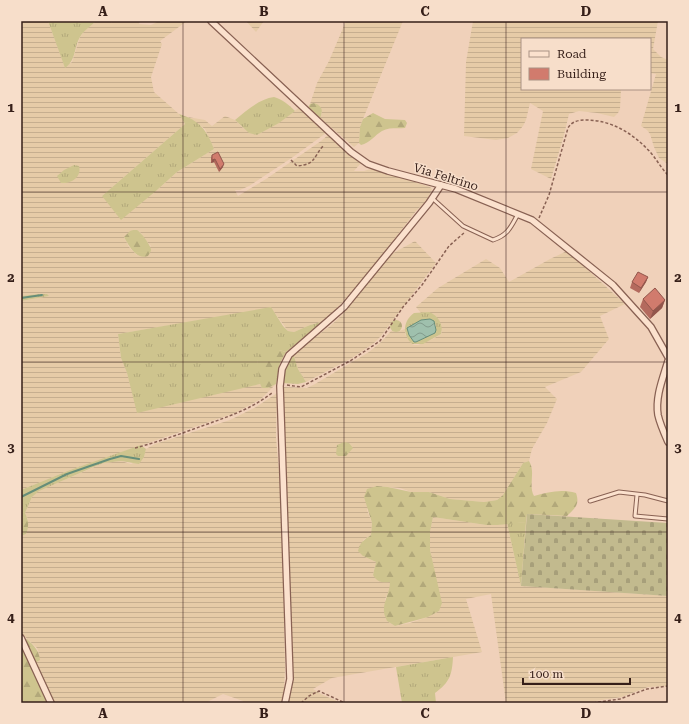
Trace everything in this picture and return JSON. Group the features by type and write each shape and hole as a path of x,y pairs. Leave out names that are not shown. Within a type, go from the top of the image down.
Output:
{"street":[{"name":"Via Feltrino","path":"212,21 355,154 368,164 381,169 456,189 532,220 613,285 651,328 668,357"},
{"path":"219,28 222,21"},
{"path":"285,703 290,678 280,386 282,370 289,355 344,307 441,185"},
{"path":"668,361 662,379 658,399 658,414 668,442"},
{"path":"21,638 51,703"}],"lane":[{"path":"432,198 463,226 493,240 503,237 512,227 518,214"},
{"path":"590,501 619,492 645,495 668,501"},
{"path":"637,495 635,516 668,519"}],"path":[{"path":"536,223 549,194 568,128 573,122 578,120 599,121 619,127 638,140 652,154 656,162 668,175"},
{"path":"291,160 297,166 308,165 312,162 323,146"},
{"path":"135,448 175,436 240,413 254,406 280,386 287,385 301,387 350,361 380,341 449,246 470,228"},
{"path":"593,703 620,699 647,689 668,686"},
{"path":"302,703 309,696 319,692 345,703"}],"shaded area":[{"path":"21,21 48,21 65,67 72,62 80,37 85,30 96,21 111,21 111,23 112,21 140,21 139,24 151,25 159,21 187,21 160,41 162,44 151,77 154,92 179,114 185,124 102,196 157,190 177,172 214,149 205,129 188,117 205,120 212,126 225,116 235,120 243,128 257,135 278,123 300,107 326,133 249,186 240,190 235,190 238,196 266,179 328,135 362,162 354,171 364,171 374,168 432,189 427,200 416,211 363,280 325,321 310,325 294,332 288,331 271,308 118,334 121,358 127,373 137,409 260,384 262,388 268,388 276,384 261,399 235,413 70,470 21,490 21,301 49,296 38,294 21,296","holes":["133,230 137,230 151,246 137,255 129,247 124,237"]},
{"path":"246,21 264,21 256,32"},
{"path":"346,21 403,21 360,127 359,143 354,147 320,118 322,113 314,103 310,104 317,83 329,61"},
{"path":"473,21 658,21 653,49 661,57 668,60 668,164 659,158 650,134 641,126 656,74 651,73 651,38 521,38 521,90 621,90 620,109 614,117 579,111 569,114 551,179 531,169 543,111 530,103 523,126 517,133 508,138 496,140 464,136 466,62"},
{"path":"415,241 436,263 381,336 374,343 352,358 306,382 298,369 293,353 329,327 342,315 388,256"},
{"path":"567,251 625,304 600,316 609,339 581,372 545,387 557,399 547,423 532,449 529,461 523,463 503,495 497,500 484,502 450,499 429,492 411,492 400,488 377,486 367,510 372,523 371,535 363,540 363,556 376,562 373,575 390,582 390,590 385,599 387,621 395,626 410,623 428,617 439,611 430,550 430,532 433,517 486,525 507,523 521,586 668,596 668,686 648,687 622,697 582,703 506,703 491,594 466,599 482,652 332,678 313,689 341,703 287,703 291,690 287,495 282,395 284,387 307,388 315,384 369,352 391,331 405,329 405,334 414,345 418,345 433,339 441,334 442,331 429,312 421,313 416,307 438,288 486,259 500,268 509,282"},
{"path":"277,393 276,437 282,507 285,668 284,692 281,703 243,703 243,701 223,694 205,703 53,703 35,663 39,654 37,648 21,633 21,536 26,534 28,519 25,513 32,497 38,491 104,463 121,461 131,464 144,457 146,449 155,444 230,420 256,407"}],"green space":[{"path":"48,21 96,21 86,30 78,41 73,58 69,65 65,68"},
{"path":"274,97 285,102 295,111 279,123 257,135 249,133 235,120 248,109 263,100"},
{"path":"314,103 322,109 320,118 308,108 310,104"},
{"path":"373,113 385,119 405,120 407,123 405,128 385,130 367,143 361,145 359,143 360,127 363,119"},
{"path":"179,114 192,119 205,131 214,149 177,172 121,220 102,196 185,124"},
{"path":"74,165 79,166 79,173 75,179 61,183 57,176 64,170"},
{"path":"133,230 139,231 146,239 151,248 148,256 144,257 136,254 126,241 124,237"},
{"path":"47,294 49,296 21,301 21,296"},
{"path":"271,307 288,331 294,332 310,325 325,321 286,352 279,350 257,361 259,366 260,384 137,413 127,373 121,358 118,334"},
{"path":"429,312 435,315 440,321 442,327 441,334 423,344 412,344 405,332 405,328 410,316 414,313","holes":["430,319 436,325 435,333 416,342 421,320"]},
{"path":"396,320 400,322 402,326 400,330 396,332 392,330 390,326 392,322"},
{"path":"272,348 286,352 280,363 276,384 268,388 262,388 260,385 257,361 261,354"},
{"path":"293,353 298,369 306,382 298,384 282,383 284,366"},
{"path":"344,442 349,443 353,448 346,456 338,456 336,454 337,445"},
{"path":"141,445 146,449 144,457 139,464 121,461 104,463 96,466 39,491 32,497 25,513 21,513 21,490 70,470"},
{"path":"529,461 532,470 532,492 534,496 560,491 576,493 577,503 572,511 567,516 527,514 526,522 498,525 486,525 433,517 430,532 430,550 442,603 439,611 428,617 395,626 387,621 384,614 384,608 390,582 378,581 373,575 376,562 363,556 358,551 361,543 371,535 372,523 364,497 367,489 377,486 411,492 429,492 450,499 484,502 497,500 503,495 523,463"},
{"path":"21,513 25,513 28,528 26,534 21,536"},
{"path":"527,514 668,523 668,596 521,586"},
{"path":"526,522 521,586 507,523"},
{"path":"27,639 39,653 40,660 31,665 48,703 21,703 21,641"},
{"path":"453,657 452,669 447,682 435,693 436,703 402,703 396,667"}],"water":[{"path":"430,319 434,321 436,330 435,333 414,342 409,335 407,328 421,320"}],"building":[{"path":"218,152 224,164 220,169 215,159 212,160 212,155"},
{"path":"638,272 648,277 641,288 632,282"},
{"path":"655,288 665,300 653,311 643,299"}],"waterway":[{"path":"21,298 42,295"},
{"path":"21,497 67,474 110,459 121,456 139,459"}]}
